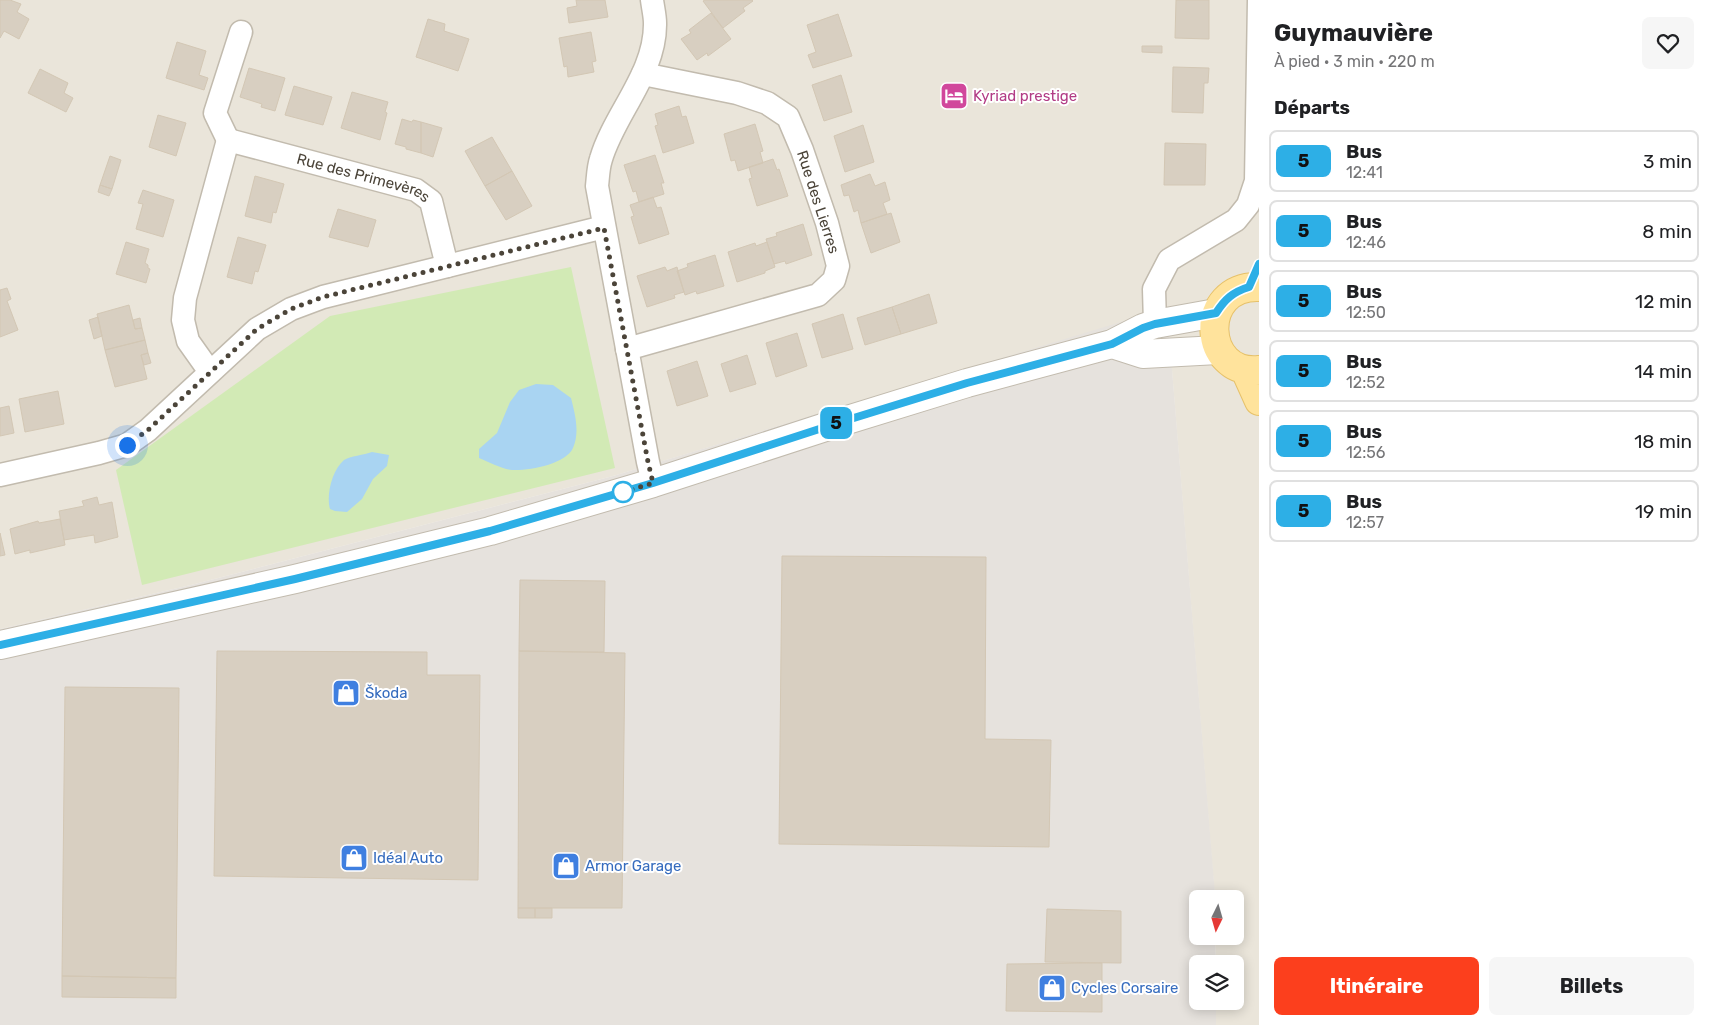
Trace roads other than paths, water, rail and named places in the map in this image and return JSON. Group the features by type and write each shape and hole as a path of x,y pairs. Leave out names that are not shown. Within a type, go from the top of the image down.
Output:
{"main road":[{"path":"1256,279 1224,301 1216,313 1213,332 1218,350 1230,363 1252,370 1259,402"}],"street":[{"path":"652,0 656,24 652,47 643,74 608,140 600,161 597,186 653,483"},
{"path":"1155,324 1154,290 1169,260 1236,220 1248,205 1256,181 1258,0"},
{"path":"210,372 188,341 183,320 184,298 228,140 215,114 241,32"},
{"name":"Rue des Lierres","path":"627,348 818,295 834,280 838,266 827,224 802,150 788,117 767,103 737,93 643,74"},
{"name":"Rue des Primevères","path":"228,140 416,190 431,201 447,266"},
{"path":"0,475 127,445 148,430 257,329 291,309 323,297 604,228"},
{"path":"0,646 286,581 490,531 653,483 920,398 1112,344 1155,324 1216,313"},
{"path":"1112,344 1143,354 1218,350"}],"water":[{"path":"536,384 553,385 571,398 576,436 573,448 569,454 555,462 537,468 519,470 504,468 479,458 479,449 497,433 510,402 519,390"},
{"path":"372,452 389,455 387,466 373,479 362,499 347,512 330,509 331,483 340,464 344,460"}],"place":[{"name":"Kyriad prestige","path":"954,96"},
{"name":"Škoda","path":"346,693"},
{"name":"Idéal Auto","path":"354,858"},
{"name":"Armor Garage","path":"566,866"},
{"name":"Cycles Corsaire","path":"1052,988"}]}
